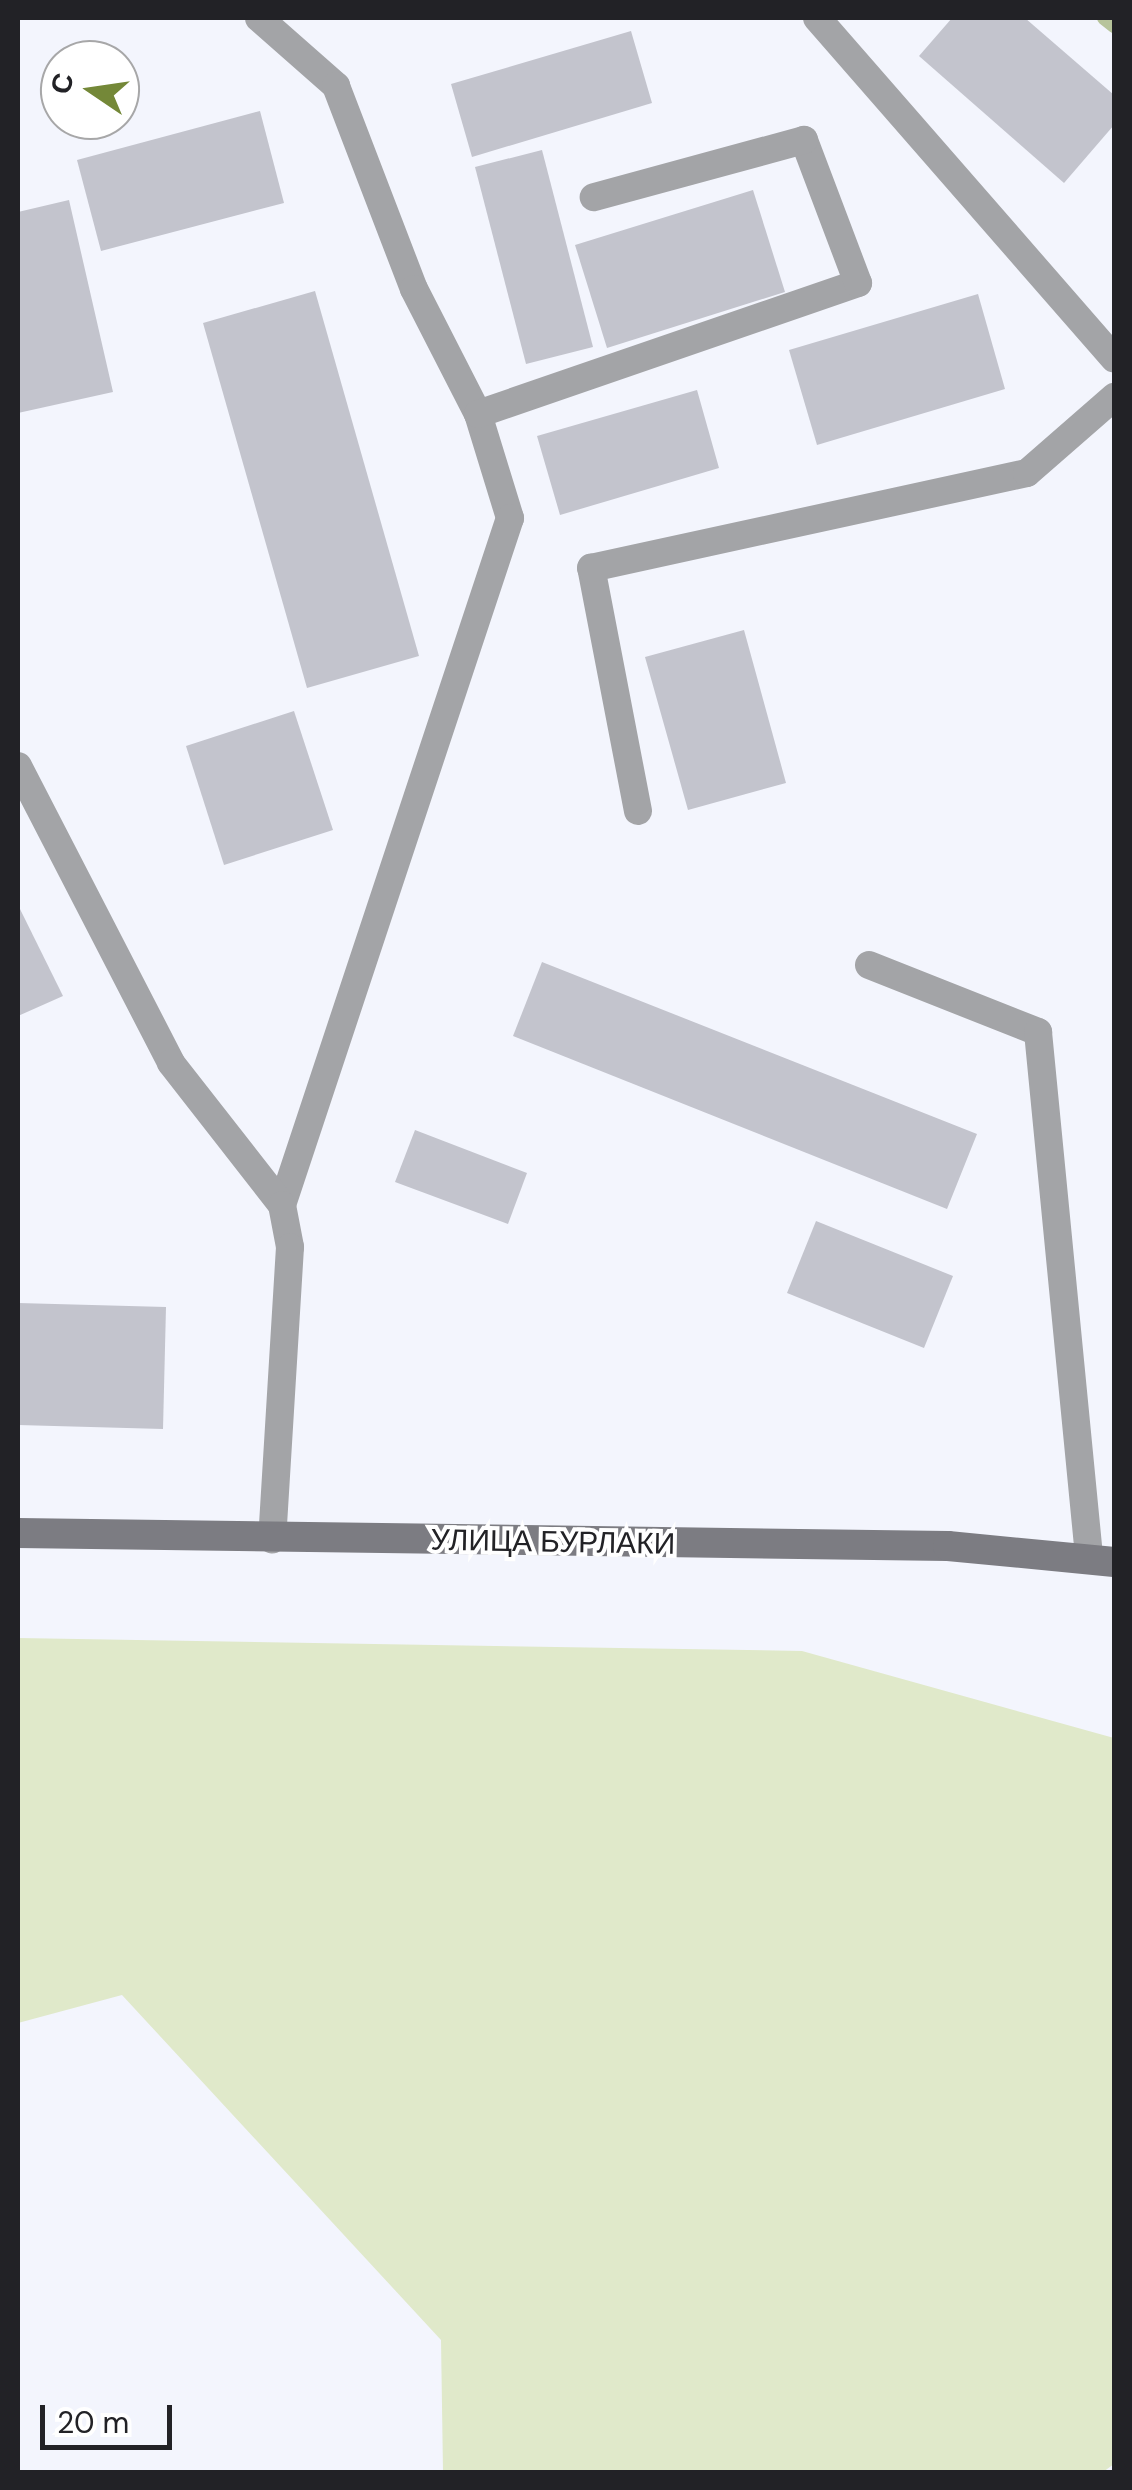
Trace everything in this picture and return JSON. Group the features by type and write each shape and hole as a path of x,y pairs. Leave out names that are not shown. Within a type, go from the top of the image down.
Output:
{"street":[{"name":"УЛИЦА БУРЛАКИ","path":"18,1534 1102,1559"}],"lane":[{"path":"258,18 336,86 414,288 478,414 510,518 282,1205"},
{"path":"817,18 1114,360"},
{"path":"478,414 858,283 804,140 594,197"},
{"path":"638,810 590,568 1028,472 1114,397"},
{"path":"18,766 171,1063 282,1205 290,1247 272,1539"},
{"path":"870,965 1038,1032 1102,1559"}],"green space":[{"path":"18,1638 802,1651 1114,1738 1114,2464 1103,2472 443,2472 441,2340 122,1995 18,2023"}],"building":[{"path":"952,18 1025,18 1114,95 1114,125 1064,183 919,56"},
{"path":"631,31 652,103 472,157 451,84"},
{"path":"260,111 284,203 101,251 77,160"},
{"path":"542,150 593,347 526,364 475,167"},
{"path":"753,190 785,292 607,348 575,245"},
{"path":"69,200 113,392 18,413 18,212"},
{"path":"315,291 419,656 307,688 203,323"},
{"path":"978,294 1005,389 817,445 789,350"},
{"path":"697,390 719,468 560,515 537,436"},
{"path":"744,630 786,783 688,810 645,657"},
{"path":"294,711 333,830 224,865 186,746"},
{"path":"18,905 63,996 18,1016"},
{"path":"542,962 977,1134 947,1209 513,1036"},
{"path":"415,1130 527,1173 508,1224 395,1182"},
{"path":"816,1221 953,1276 924,1348 787,1293"},
{"path":"18,1303 166,1307 163,1429 18,1425"}],"waterway":[{"path":"1104,18 1114,26"}]}
